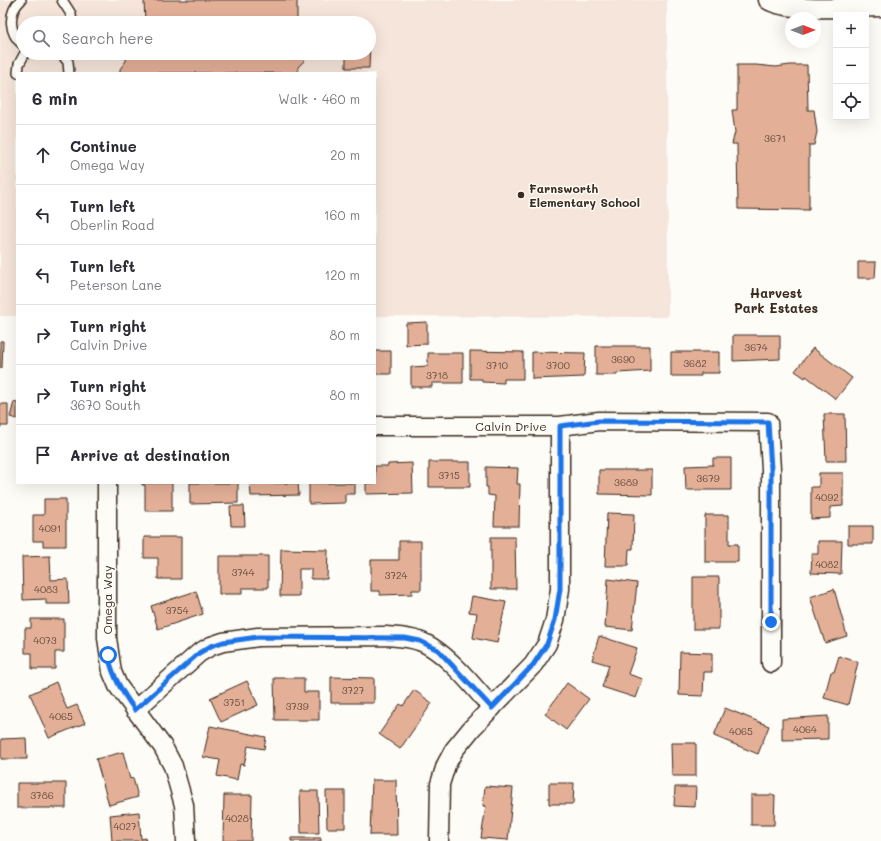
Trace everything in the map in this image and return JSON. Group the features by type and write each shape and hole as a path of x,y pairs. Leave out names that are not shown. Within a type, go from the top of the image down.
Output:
{"street":[{"path":"768,0 772,3 788,7 881,7"},
{"name":"Calvin Drive","path":"376,426 560,426 599,421 768,422 771,469 771,663"},
{"path":"439,841 440,784 446,765 454,750 533,665 547,644 555,620 560,589 560,426"},
{"name":"Omega Way","path":"107,484 108,655 112,672 118,686 163,747 174,766 184,805 186,841"},
{"path":"135,710 199,653 211,646 237,639 274,637 386,636 420,641 438,650 492,708"}],"lane":[{"path":"16,37 13,33 11,23 12,13 21,0"},
{"path":"62,0 71,16"},
{"path":"18,72 18,64 21,60"},
{"path":"66,60 69,72"}],"shaded area":[{"name":"Farnsworth Elementary School","path":"0,0 667,0 668,317 376,316 376,72 16,72 16,316 0,316"}],"building":[{"path":"144,0 297,0 297,16 145,16"},
{"path":"304,60 298,67 298,72 120,72 120,69 126,61"},
{"path":"346,60 369,60 369,68 346,68"},
{"path":"737,65 776,67 807,65 808,110 814,110 817,132 814,145 809,145 809,210 738,209 737,144 732,144 735,132 732,110 737,110"},
{"path":"858,262 876,262 875,278 858,278"},
{"path":"427,322 427,344 406,345 406,323"},
{"path":"733,335 780,335 780,359 733,361"},
{"path":"0,341 3,341 2,368 0,368"},
{"path":"596,346 650,346 650,371 617,373 617,375 596,375"},
{"path":"813,348 852,378 836,399 806,376 805,378 795,371"},
{"path":"376,351 391,351 391,374 376,374"},
{"path":"470,351 523,352 523,379 504,379 504,383 482,382 482,379 470,379"},
{"path":"532,352 585,353 584,377 532,379"},
{"path":"671,352 719,352 719,373 701,373 701,376 671,376"},
{"path":"428,353 463,353 463,383 432,383 432,387 411,387 411,367 428,366"},
{"path":"14,402 16,403 16,419 10,417"},
{"path":"0,404 8,404 8,426 0,426"},
{"path":"824,414 845,414 846,461 826,461"},
{"path":"713,458 731,458 731,490 686,490 685,466 713,465"},
{"path":"429,462 470,462 470,487 429,487"},
{"path":"412,463 413,493 366,494 366,484 376,484 376,466 388,466 388,464"},
{"path":"486,467 518,468 517,484 520,484 519,526 494,526 495,496 488,495 488,487 486,487"},
{"path":"599,470 652,470 652,495 599,494"},
{"path":"819,473 843,473 843,506 830,507 830,518 811,519 811,487 819,487"},
{"path":"172,484 172,511 145,511 145,485 142,485"},
{"path":"190,484 238,484 238,503 190,504"},
{"path":"250,484 298,484 299,495 251,496"},
{"path":"309,484 355,484 355,494 345,494 345,503 309,504"},
{"path":"44,499 66,499 66,546 43,546 43,541 33,541 33,515 44,515"},
{"path":"230,506 244,506 245,526 231,526"},
{"path":"607,513 634,514 633,549 629,549 628,566 605,566"},
{"path":"705,515 729,515 729,544 738,544 738,562 705,562"},
{"path":"848,526 873,526 873,544 848,544"},
{"path":"144,537 181,537 181,579 158,579 158,558 144,558"},
{"path":"491,537 515,537 516,589 491,589"},
{"path":"399,541 421,541 421,590 412,590 412,594 380,595 380,591 371,591 371,560 399,560"},
{"path":"818,541 842,541 841,574 811,573 812,554 818,554"},
{"path":"281,549 328,550 327,579 311,579 311,569 299,569 299,596 280,596"},
{"path":"50,556 51,580 68,579 69,604 46,604 46,599 23,600 22,557"},
{"path":"219,556 268,556 268,588 242,588 242,594 219,594"},
{"path":"693,577 719,577 719,629 693,629"},
{"path":"608,579 637,583 632,630 605,627"},
{"path":"834,589 847,636 825,643 810,597"},
{"path":"196,591 203,614 158,629 151,606"},
{"path":"472,596 506,602 497,643 473,638 477,613 469,612"},
{"path":"31,619 64,619 64,652 55,652 55,669 32,669 32,653 25,653 25,628 31,628"},
{"path":"599,636 637,648 628,674 643,679 636,698 602,687 609,665 592,660"},
{"path":"680,652 712,653 712,672 704,672 703,696 679,695"},
{"path":"839,656 858,662 848,705 824,698 831,672 834,672"},
{"path":"331,677 374,678 374,703 331,703"},
{"path":"274,678 304,678 304,692 319,692 319,720 275,720"},
{"path":"247,681 258,705 221,722 210,698"},
{"path":"56,682 67,709 77,705 85,723 49,738 30,694"},
{"path":"567,683 589,699 566,730 545,714"},
{"path":"414,690 432,703 400,749 379,734 400,704 403,706"},
{"path":"725,708 769,726 758,754 714,736"},
{"path":"828,716 828,739 782,740 782,719"},
{"path":"210,726 266,737 264,749 248,746 244,765 240,764 237,780 217,776 220,760 203,757"},
{"path":"26,738 27,759 1,759 1,739"},
{"path":"671,743 696,743 696,776 672,776"},
{"path":"123,752 130,779 133,778 138,797 109,805 96,759"},
{"path":"372,780 396,780 397,835 370,835"},
{"path":"17,783 66,783 66,808 17,808"},
{"path":"549,783 574,783 573,804 549,804"},
{"path":"485,786 513,788 508,840 481,838 486,806 483,806"},
{"path":"675,787 696,787 695,807 674,806"},
{"path":"300,791 318,791 319,833 301,833"},
{"path":"326,791 345,791 345,828 327,828"},
{"path":"224,795 252,795 251,841 223,841"},
{"path":"751,795 775,795 774,825 751,825"},
{"path":"139,812 141,839 146,838 146,841 112,841 110,815"},
{"path":"291,838 321,838 321,841 291,841"}],"place":[{"name":"Farnsworth Elementary School","path":"521,195"}],"district":[{"name":"Harvest Park Estates","path":"776,300"}],"route":[{"path":"108,655 112,672 118,686 135,710 199,653 211,646 223,642 258,637 386,636 405,638 420,641 438,650 492,708 519,682 533,665 547,644 555,620 560,589 560,426 599,421 720,420 768,422 771,469 771,622"}]}
